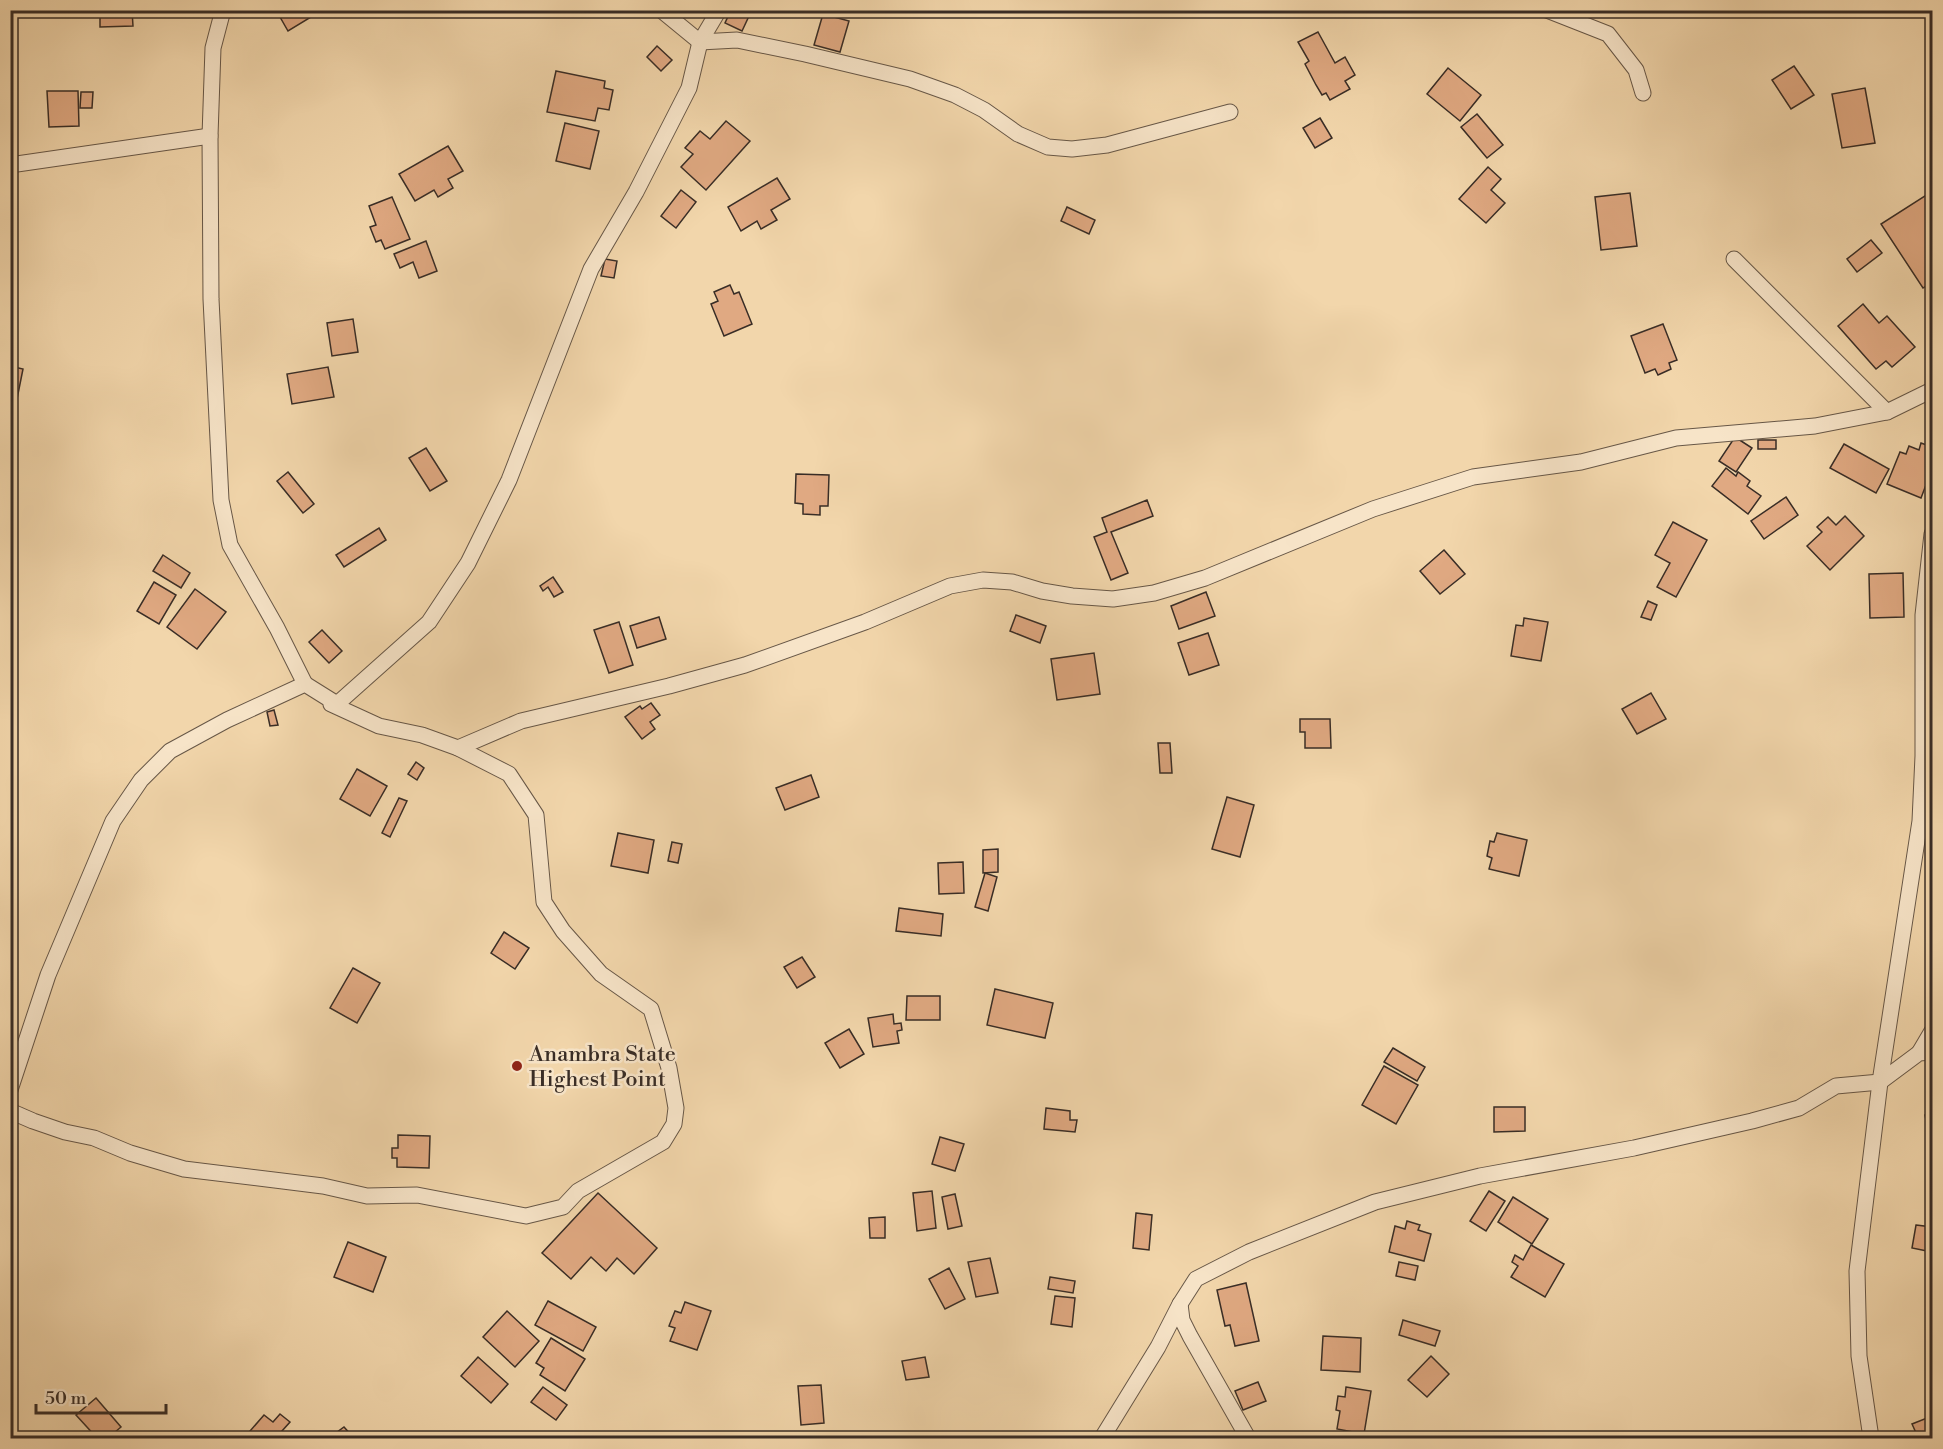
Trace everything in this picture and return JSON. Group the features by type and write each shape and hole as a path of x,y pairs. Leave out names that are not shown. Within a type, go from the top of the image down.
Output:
{"street":[{"path":"224,10 213,48 210,136 211,299 221,500 230,545 277,628 305,684 337,704"},
{"path":"661,10 700,42 736,40 910,79 955,95 984,110 1018,134 1048,147 1072,149 1107,145 1230,112"},
{"path":"10,1111 65,1132 94,1138 130,1153 184,1169 322,1186 368,1196 417,1195 526,1216 563,1207 578,1191 663,1142 674,1124 676,1108 667,1058 651,1009 600,974 563,931 544,902 536,815 509,774 458,748 422,735 379,726 331,704 337,704 429,622 468,563 509,480 591,269 636,192 689,88 700,42 719,10"},
{"path":"1547,10 1608,34 1636,70 1643,93"},
{"path":"10,165 210,136"},
{"path":"1734,259 1887,412"},
{"path":"458,748 520,721 669,686 745,665 865,622 950,586 983,580 1012,582 1042,591 1113,599 1154,592 1205,578 1373,509 1473,477 1581,462 1676,438 1815,426 1887,412 1932,390"},
{"path":"1870,1438 1859,1356 1857,1271 1880,1082 1920,822 1923,756 1923,615 1932,534"},
{"path":"10,1090 48,975 113,821 141,780 171,751 227,720 305,684"},
{"path":"1102,1438 1158,1347 1196,1279 1249,1252 1375,1202 1480,1176 1634,1148 1752,1121 1799,1108 1836,1086 1880,1082 1926,1053 1932,1030"},
{"path":"1180,1304 1182,1320 1186,1328 1248,1438"}],"building":[{"path":"100,10 132,10 133,26 100,27"},
{"path":"276,10 314,10 316,14 288,31"},
{"path":"731,10 737,10 749,16 742,31 725,23"},
{"path":"823,14 849,21 840,52 814,45"},
{"path":"1318,32 1335,63 1345,57 1355,75 1345,81 1350,89 1330,100 1326,93 1322,95 1316,85 1305,64 1309,61 1298,42"},
{"path":"657,46 672,60 661,71 647,57"},
{"path":"1794,66 1814,95 1791,109 1772,80"},
{"path":"1448,68 1481,95 1460,121 1427,94"},
{"path":"556,71 605,81 604,88 613,90 609,110 598,108 595,121 547,112"},
{"path":"1865,88 1875,143 1842,148 1832,94"},
{"path":"47,91 78,91 79,126 49,127"},
{"path":"81,92 93,92 92,108 80,108"},
{"path":"1477,114 1503,145 1487,158 1461,127"},
{"path":"1320,118 1332,138 1315,148 1303,128"},
{"path":"726,121 750,141 706,190 681,167 693,154 685,148 700,131 710,139"},
{"path":"565,123 599,131 590,169 556,161"},
{"path":"448,146 463,171 448,179 453,188 438,197 434,190 415,201 399,174"},
{"path":"1488,167 1501,179 1491,190 1505,203 1486,223 1459,199"},
{"path":"777,178 790,199 771,210 777,220 761,229 757,221 741,231 728,207"},
{"path":"681,190 696,202 676,228 661,216"},
{"path":"1931,192 1932,282 1923,288 1881,224"},
{"path":"1630,193 1637,246 1601,250 1595,197"},
{"path":"392,197 410,239 385,249 381,240 376,242 370,227 376,225 369,206"},
{"path":"1067,207 1095,220 1089,234 1061,221"},
{"path":"1871,240 1882,253 1857,272 1847,259"},
{"path":"426,241 437,271 419,278 413,262 400,268 394,254"},
{"path":"605,259 617,261 614,278 601,276"},
{"path":"730,285 734,294 739,292 752,324 724,336 711,304 718,301 714,292"},
{"path":"1863,304 1879,323 1887,316 1915,347 1892,367 1886,361 1876,369 1838,326"},
{"path":"353,319 358,352 332,356 327,323"},
{"path":"1663,324 1677,360 1669,363 1671,369 1658,375 1655,369 1645,373 1631,336"},
{"path":"10,366 23,369 13,419 10,418"},
{"path":"328,367 334,397 292,404 287,374"},
{"path":"1735,437 1752,448 1736,472 1719,461"},
{"path":"1758,440 1776,440 1776,449 1758,449"},
{"path":"1921,443 1932,447 1932,469 1921,498 1887,484 1900,452 1906,454 1909,446 1919,450"},
{"path":"1844,444 1889,469 1876,493 1830,468"},
{"path":"426,448 447,481 430,491 409,458"},
{"path":"1726,468 1736,476 1738,472 1750,481 1747,486 1761,496 1748,514 1712,486"},
{"path":"288,472 314,504 303,513 277,481"},
{"path":"796,474 829,475 828,506 820,506 820,515 803,514 803,504 795,503"},
{"path":"1786,497 1798,515 1764,539 1751,521"},
{"path":"1147,500 1153,516 1111,532 1128,573 1111,580 1094,537 1107,532 1102,518"},
{"path":"1845,516 1864,536 1830,570 1807,546 1822,532 1817,527 1828,517 1836,525"},
{"path":"1673,522 1707,540 1676,597 1657,587 1670,563 1655,555"},
{"path":"379,528 386,540 344,567 336,555"},
{"path":"1444,550 1465,574 1440,594 1420,571"},
{"path":"163,555 190,573 181,588 153,571"},
{"path":"1903,573 1904,617 1870,618 1869,574"},
{"path":"553,577 563,592 554,597 548,587 543,591 540,586"},
{"path":"154,582 176,595 159,624 137,611"},
{"path":"195,589 226,612 197,649 167,627"},
{"path":"1206,592 1215,616 1179,629 1171,606"},
{"path":"1648,601 1657,605 1651,620 1641,617"},
{"path":"1016,615 1046,626 1040,643 1010,631"},
{"path":"659,617 666,639 637,648 630,626"},
{"path":"1524,618 1548,622 1541,661 1511,656 1516,625 1523,626"},
{"path":"619,622 633,665 609,673 594,630"},
{"path":"322,630 342,651 329,663 309,642"},
{"path":"1208,633 1219,665 1189,675 1178,643"},
{"path":"1094,653 1100,694 1057,700 1051,659"},
{"path":"1651,693 1666,719 1637,734 1622,709"},
{"path":"651,703 660,715 650,722 655,729 642,739 625,717 640,706 642,709"},
{"path":"274,710 278,725 270,726 267,712"},
{"path":"1300,719 1330,719 1331,748 1305,748 1305,732 1300,732"},
{"path":"1158,743 1170,743 1172,773 1160,773"},
{"path":"416,762 424,768 417,780 408,774"},
{"path":"357,769 387,786 370,816 340,799"},
{"path":"811,775 819,797 785,810 776,788"},
{"path":"1227,797 1254,805 1240,857 1212,849"},
{"path":"399,798 407,801 390,837 382,833"},
{"path":"1932,823 1932,845 1925,843"},
{"path":"618,833 654,840 648,873 611,866"},
{"path":"1497,833 1527,840 1519,876 1489,869 1492,858 1487,856 1490,841 1494,842"},
{"path":"672,842 682,844 678,863 668,861"},
{"path":"998,849 998,872 983,873 983,850"},
{"path":"963,862 964,893 939,894 938,863"},
{"path":"985,873 997,877 988,911 975,907"},
{"path":"899,908 943,914 941,936 896,931"},
{"path":"504,932 529,948 515,969 491,953"},
{"path":"802,957 815,977 797,988 784,967"},
{"path":"353,968 380,983 357,1023 330,1008"},
{"path":"995,989 1053,1003 1045,1038 987,1025"},
{"path":"907,996 940,996 940,1020 906,1020"},
{"path":"893,1014 894,1024 901,1023 902,1030 897,1031 899,1043 873,1047 868,1018"},
{"path":"849,1029 864,1054 840,1068 825,1043"},
{"path":"1393,1048 1425,1067 1417,1081 1384,1062"},
{"path":"1384,1066 1418,1085 1396,1124 1362,1105"},
{"path":"1494,1107 1525,1107 1525,1131 1494,1132"},
{"path":"1046,1108 1070,1111 1070,1120 1077,1120 1075,1132 1044,1129"},
{"path":"1932,1113 1932,1129 1928,1130 1925,1115"},
{"path":"398,1135 430,1136 429,1168 397,1167 397,1158 392,1158 392,1148 398,1148"},
{"path":"940,1137 964,1144 955,1171 932,1164"},
{"path":"932,1191 936,1228 917,1231 913,1193"},
{"path":"1489,1191 1505,1201 1486,1231 1470,1221"},
{"path":"598,1193 657,1248 634,1274 617,1258 606,1271 591,1257 571,1279 542,1253"},
{"path":"955,1194 962,1226 948,1229 942,1197"},
{"path":"1513,1197 1548,1219 1532,1244 1498,1222"},
{"path":"1136,1213 1152,1215 1149,1250 1133,1248"},
{"path":"885,1217 885,1238 870,1238 869,1218"},
{"path":"1407,1221 1420,1225 1418,1230 1431,1234 1424,1261 1389,1252 1395,1226 1405,1229"},
{"path":"1916,1225 1932,1227 1930,1242 1932,1242 1932,1252 1912,1248"},
{"path":"348,1242 386,1257 373,1292 334,1277"},
{"path":"1531,1245 1564,1264 1545,1297 1511,1277 1518,1266 1512,1262 1515,1255 1523,1260"},
{"path":"990,1258 998,1293 976,1297 968,1262"},
{"path":"1399,1262 1418,1266 1415,1280 1396,1276"},
{"path":"949,1268 965,1299 945,1309 929,1279"},
{"path":"1050,1277 1075,1281 1073,1293 1048,1289"},
{"path":"1246,1283 1259,1341 1235,1346 1230,1325 1225,1326 1217,1290"},
{"path":"1055,1296 1075,1298 1072,1327 1051,1324"},
{"path":"548,1301 596,1327 583,1351 535,1325"},
{"path":"685,1302 711,1311 697,1350 670,1341 675,1328 669,1326 675,1311 681,1313"},
{"path":"507,1311 539,1341 515,1367 483,1337"},
{"path":"1403,1320 1440,1331 1435,1346 1399,1335"},
{"path":"1323,1336 1361,1338 1360,1372 1321,1370"},
{"path":"551,1338 585,1359 565,1391 540,1375 544,1368 536,1363"},
{"path":"1431,1356 1449,1374 1427,1397 1408,1380"},
{"path":"478,1357 508,1384 491,1403 461,1376"},
{"path":"925,1357 929,1377 906,1380 902,1361"},
{"path":"1258,1382 1266,1401 1243,1410 1235,1391"},
{"path":"821,1385 824,1423 801,1425 798,1386"},
{"path":"543,1387 567,1405 556,1420 531,1402"},
{"path":"1346,1387 1371,1391 1364,1434 1337,1429 1340,1411 1336,1410 1338,1396 1345,1397"},
{"path":"96,1398 121,1427 108,1438 97,1438 76,1415"},
{"path":"280,1414 290,1422 282,1431 291,1438 244,1438 264,1415 273,1422"},
{"path":"1932,1416 1932,1429 1917,1435 1912,1424"},
{"path":"344,1427 354,1438 329,1438"}],"place":[{"name":"Anambra State Highest Point","path":"517,1066"}]}
